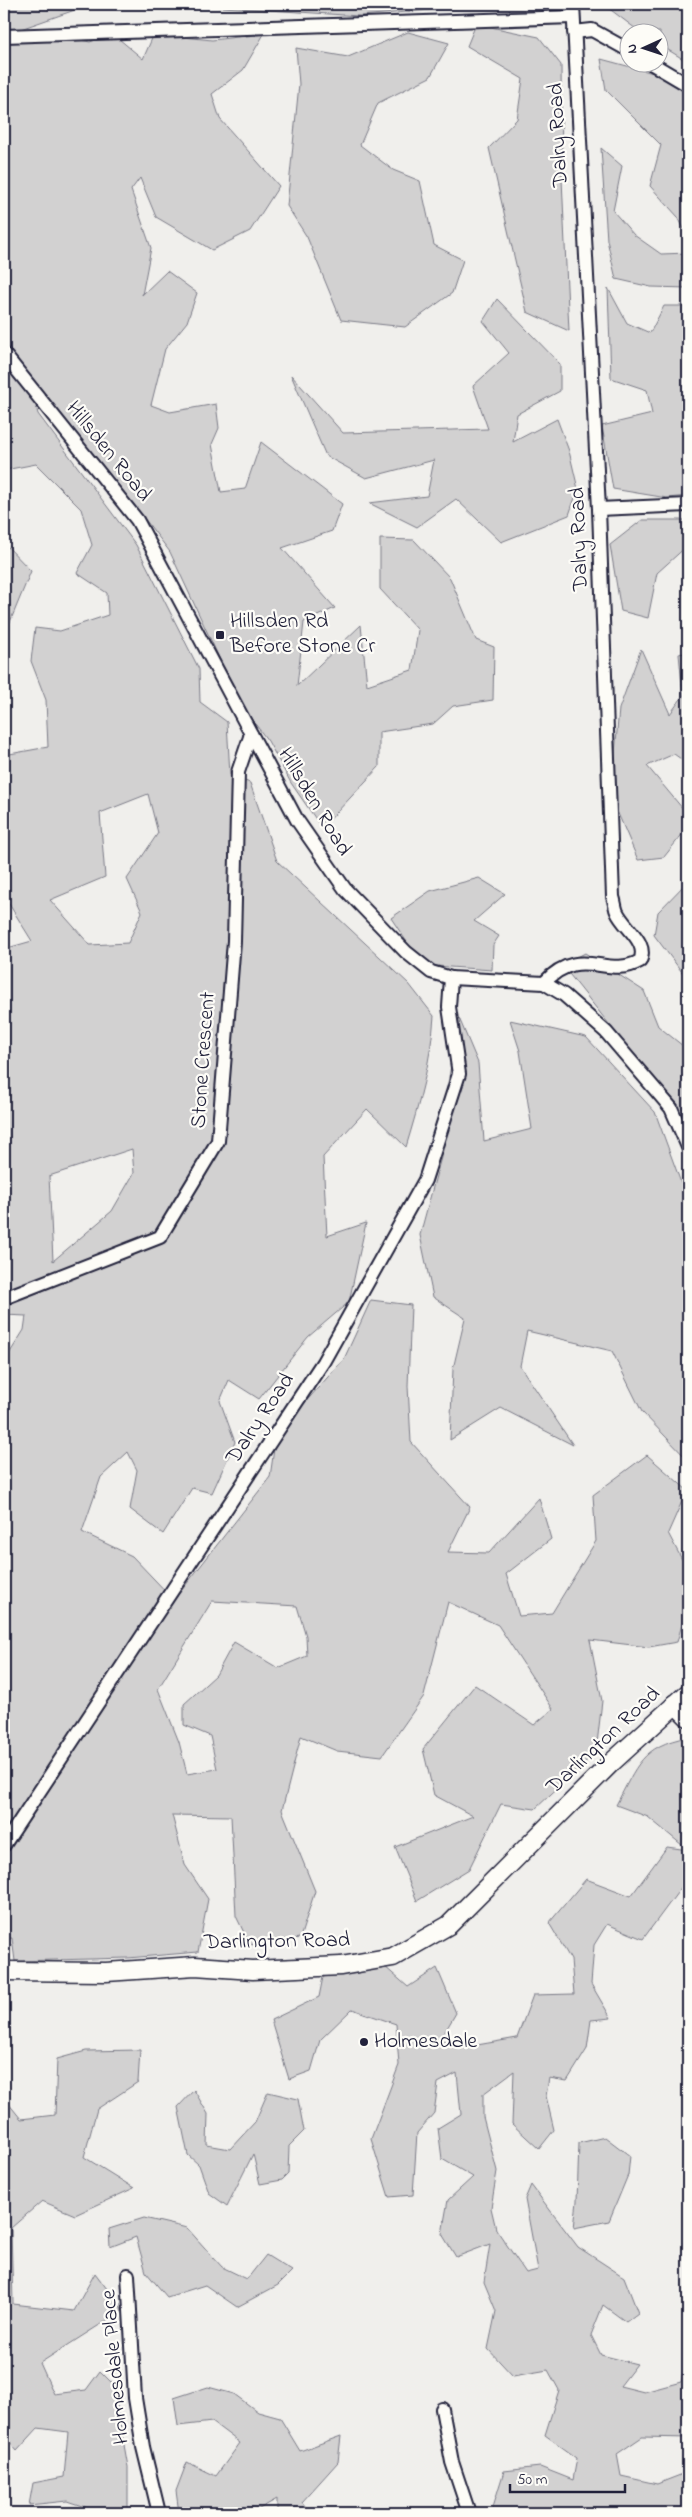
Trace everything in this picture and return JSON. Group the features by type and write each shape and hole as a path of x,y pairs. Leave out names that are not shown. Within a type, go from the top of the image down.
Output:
{"street":[{"name":"Dalry Road","path":"544,983 554,972 572,964 585,962 632,966 640,961 642,957 639,942 617,913 614,897 599,509 573,10"},
{"path":"4,36 573,10"},
{"path":"574,32 592,30 620,45"},
{"path":"666,72 688,85"},
{"name":"Hillsden Road","path":"4,354 136,520 297,820 345,890 406,952 431,972 451,978 544,983 564,995 606,1032 671,1108 688,1147"},
{"path":"599,509 688,505"},
{"name":"Stone Crescent","path":"4,1298 160,1238 218,1141 234,941 238,772 251,734"},
{"name":"Dalry Road","path":"4,1845 323,1362 425,1180 458,1074 449,1007 451,978"},
{"path":"682,1698 688,1717"},
{"name":"Darlington Road","path":"4,1971 106,1972 195,1966 253,1970 341,1966 392,1957 449,1925 610,1764 682,1698"},
{"name":"Holmesdale Place","path":"128,2275 135,2398 143,2447 159,2513"},
{"path":"442,2409 452,2462 468,2513"}],"shaded area":[{"path":"4,4 86,4 72,11 12,32 4,27"},
{"path":"210,4 502,4 359,16 208,6"},
{"path":"603,4 688,4 688,62 670,51 670,22 627,22"},
{"path":"476,24 539,37 561,65 562,179 569,331 527,312 489,148 517,119 523,79 467,46"},
{"path":"408,32 449,43 430,77 378,103 360,145 393,170 420,181 434,245 463,260 452,293 405,327 341,320 307,237 287,206 299,84 296,48 348,57"},
{"path":"113,34 143,59 154,34 212,40 264,34 243,70 212,94 220,119 279,186 250,231 212,250 156,217 140,178 131,190 151,248 142,295 167,271 197,293 187,322 165,349 151,405 170,412 216,404 219,428 212,444 221,492 245,489 261,442 342,504 332,531 282,548 335,608 304,622 297,686 361,625 367,685 412,670 418,630 380,589 380,539 414,540 450,578 476,640 494,647 493,700 453,706 433,724 379,732 379,767 322,828 291,783 268,741 241,705 170,552 121,488 28,377 38,414 136,545 199,669 200,702 227,722 230,775 250,783 277,861 409,984 434,1016 420,1099 406,1147 367,1109 323,1157 327,1236 366,1223 349,1302 308,1337 259,1399 229,1380 220,1401 235,1442 212,1493 192,1488 163,1534 130,1509 137,1470 128,1452 101,1477 82,1532 132,1556 174,1600 270,1477 276,1435 344,1359 371,1300 411,1305 408,1386 411,1442 470,1507 448,1552 489,1553 539,1498 551,1539 506,1574 519,1616 552,1613 596,1541 593,1495 647,1455 687,1490 668,1533 688,1571 688,1603 677,1642 649,1647 590,1640 602,1701 596,1752 535,1809 501,1804 469,1869 417,1901 395,1847 473,1816 434,1795 423,1749 475,1685 534,1725 553,1709 498,1625 448,1602 424,1696 382,1756 337,1751 301,1736 282,1810 315,1891 300,1938 250,1945 236,1916 231,1816 172,1815 185,1865 208,1899 198,1952 128,1958 15,1961 12,1938 4,1939 4,1362 24,1330 26,1316 4,1315 4,949 32,941 4,896 4,755 48,747 46,700 31,661 35,628 60,631 108,615 107,593 77,573 92,545 81,509 36,464 5,470 4,473 4,43 56,35 90,42","holes":["148,794 158,833 127,879 142,912 128,943 90,945 50,900 105,877 100,813","132,1149 134,1173 112,1211 53,1261 49,1176","212,1601 297,1606 306,1636 307,1656 278,1668 234,1642 216,1675 184,1704 184,1725 210,1736 217,1769 187,1774 179,1742 158,1689"]},
{"path":"601,59 620,64 620,72 650,72 672,78 688,90 688,237 678,217 650,186 661,145 606,90"},
{"path":"601,148 622,166 613,211 634,235 661,254 688,253 688,288 651,287 616,279 607,240"},
{"path":"608,288 627,323 650,333 664,306 688,306 688,496 667,498 613,489 602,426 652,414 647,390 611,378"},
{"path":"497,299 560,364 560,391 517,414 513,442 557,419 569,451 578,489 569,515 501,542 456,499 417,527 369,503 427,496 434,460 366,478 326,456 291,375 343,433 488,429 473,386 509,353 483,321"},
{"path":"642,520 688,520 688,545 657,573 648,618 621,611 610,545"},
{"path":"4,543 31,571 10,622 4,621"},
{"path":"641,649 670,714 683,696 679,654 688,652 688,764 674,754 647,766 688,815 688,827 664,857 638,860 611,797 619,709"},
{"path":"479,878 505,894 474,921 499,936 493,945 492,970 422,965 391,918 430,891"},
{"path":"688,881 688,980 654,935 658,912"},
{"path":"585,953 644,991 658,1026 688,1050 688,1115 636,1058 562,965"},
{"path":"459,1018 478,1063 484,1141 532,1129 520,1051 510,1020 586,1037 655,1112 688,1202 688,1460 642,1412 612,1351 527,1331 520,1366 573,1445 501,1408 450,1440 453,1369 465,1318 433,1297 420,1235 443,1150 447,1089"},
{"path":"688,1737 688,1850 648,1817 616,1805 636,1769 650,1752 672,1741"},
{"path":"667,1847 688,1850 688,1882 683,1885 643,1939 607,1924 594,1945 591,1984 611,2018 591,2020 587,2049 567,2081 549,2078 546,2096 554,2130 539,2149 512,2124 514,2071 483,2094 483,2117 497,2171 491,2208 496,2229 526,2273 538,2270 525,2199 531,2185 578,2247 624,2277 638,2313 626,2322 603,2305 591,2335 601,2355 637,2364 620,2386 644,2392 681,2382 686,2358 688,2358 688,2438 642,2437 617,2454 621,2476 657,2484 688,2472 688,2513 491,2513 504,2471 540,2467 573,2480 577,2458 545,2435 559,2390 548,2370 513,2376 488,2349 496,2311 484,2282 490,2244 456,2257 442,2234 448,2200 473,2177 442,2159 438,2128 461,2114 457,2073 438,2083 434,2113 417,2133 413,2195 389,2197 371,2139 399,2065 396,2024 352,2009 320,2040 311,2071 289,2079 271,2020 319,1997 323,1977 384,1966 408,1987 437,1968 456,2013 440,2040 460,2048 517,2038 533,1995 574,1994 571,1960 549,1923 586,1879 631,1896"},
{"path":"140,2050 138,2082 97,2109 84,2157 134,2188 75,2215 42,2201 11,2228 13,2304 74,2311 95,2273 123,2310 40,2363 54,2394 86,2390 100,2371 113,2384 128,2467 128,2513 103,2513 67,2501 29,2505 33,2483 64,2477 68,2432 38,2428 17,2451 4,2435 4,2098 21,2119 55,2115 57,2059 86,2051"},
{"path":"194,2090 208,2114 207,2145 230,2149 255,2122 268,2092 298,2099 304,2131 289,2146 288,2174 282,2180 260,2184 253,2154 227,2206 209,2193 199,2165 188,2155 178,2107"},
{"path":"605,2137 630,2156 628,2175 609,2221 574,2228 579,2143"},
{"path":"144,2218 187,2228 222,2267 247,2279 266,2255 292,2271 278,2285 237,2307 205,2285 167,2297 146,2272 136,2237 110,2247 109,2229"},
{"path":"208,2387 234,2394 258,2412 280,2418 300,2451 341,2436 338,2462 302,2502 310,2513 277,2513 277,2499 252,2513 179,2513 176,2491 187,2462 216,2476 240,2443 212,2422 178,2426 174,2398"}],"place":[{"name":"Hillsden Rd Before Stone Cr","path":"220,635"},
{"name":"Holmesdale","path":"364,2042"}]}
